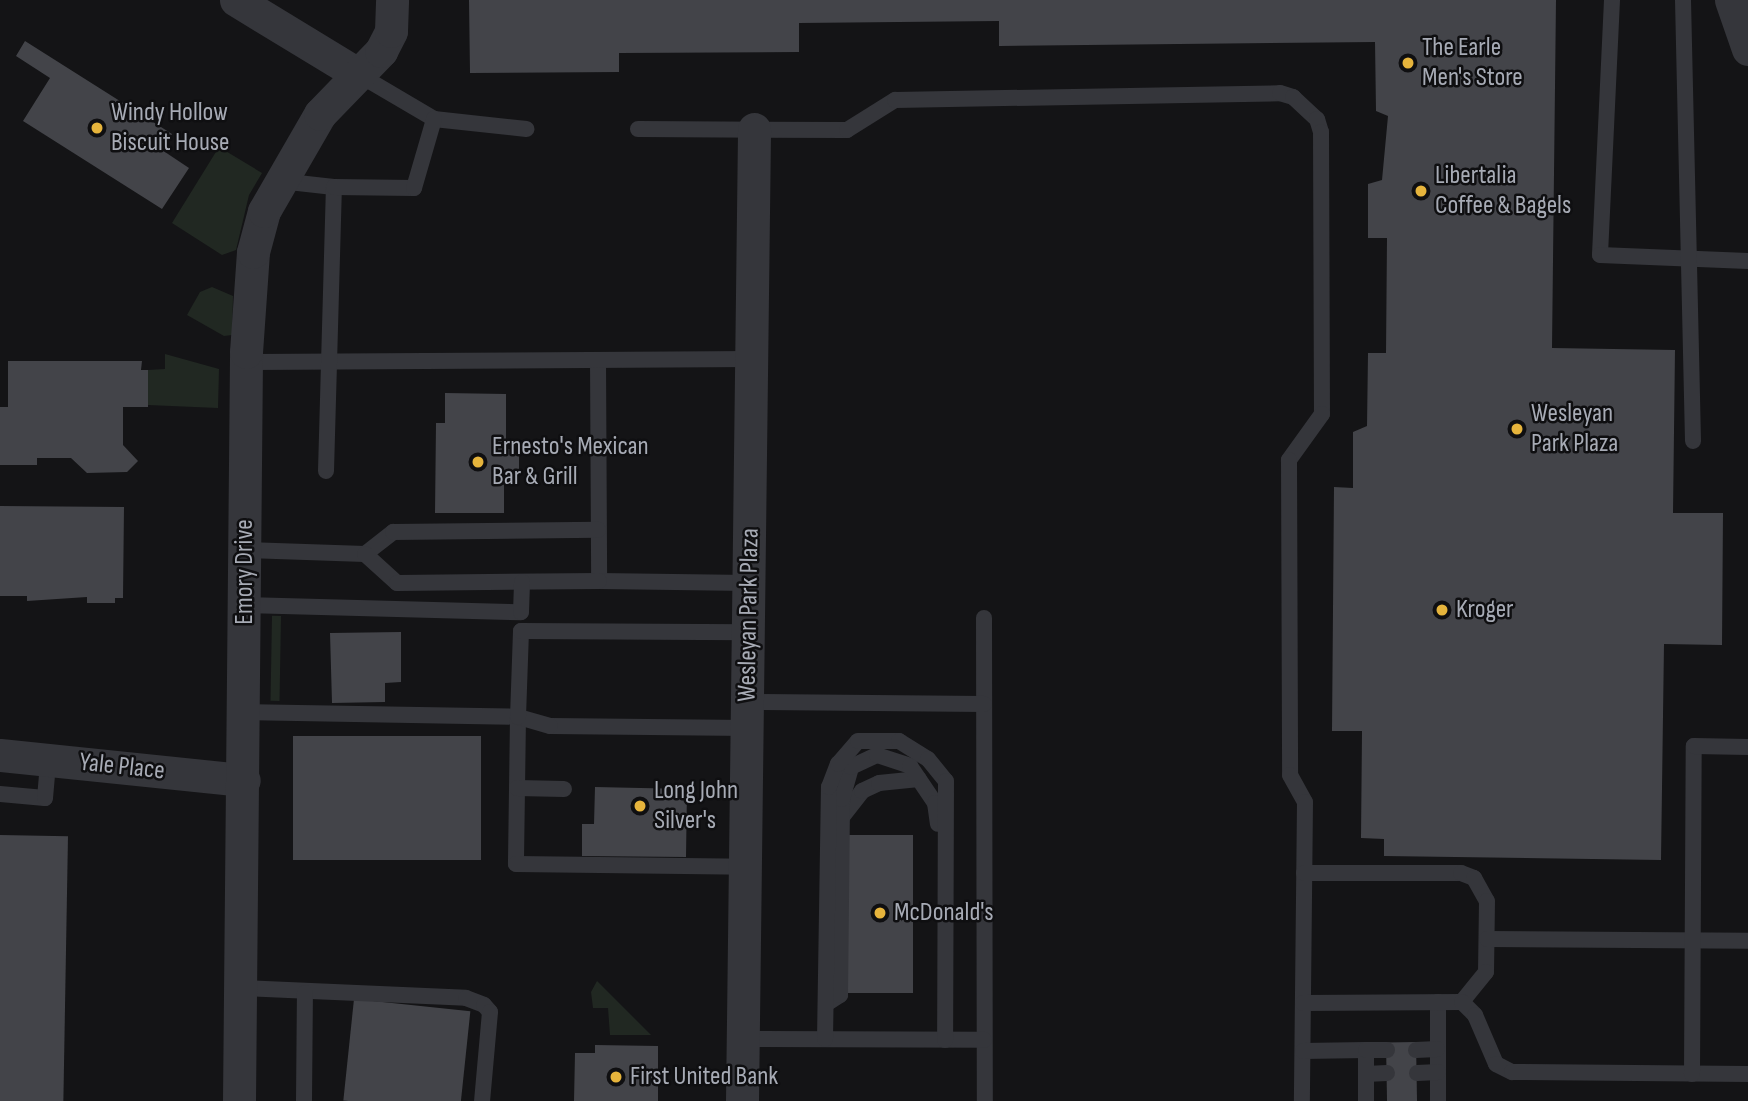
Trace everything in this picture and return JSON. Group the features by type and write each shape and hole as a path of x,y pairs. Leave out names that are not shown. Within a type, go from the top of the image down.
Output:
{"street":[{"path":"236,0 356,73"},
{"name":"Emory Drive","path":"239,1101 245,712 246,362 253,252 264,211 320,114 356,73 381,51 391,31 391,0"},
{"path":"1731,0 1748,49"},
{"name":"Wesleyan Park Plaza","path":"742,1101 754,129"},
{"name":"Yale Place","path":"0,755 244,780"}],"lane":[{"path":"1612,0 1600,255 1748,261"},
{"path":"1683,0 1693,441"},
{"path":"356,73 434,119 526,129"},
{"path":"639,130 847,130 895,100 1266,94 1293,97 1317,119 1321,132 1322,414 1289,460 1290,775 1305,802 1302,1101"},
{"path":"279,181 334,187 414,188 434,119"},
{"path":"326,471 334,187"},
{"path":"246,362 751,359"},
{"path":"598,360 599,581"},
{"path":"245,550 365,554 393,533 598,530"},
{"path":"365,554 397,583 749,583"},
{"path":"522,582 516,863 746,867"},
{"path":"245,605 522,612"},
{"path":"984,618 985,1101"},
{"path":"521,631 748,632"},
{"path":"245,712 518,717 550,726 984,704"},
{"path":"825,1040 828,787 838,764 858,741 899,741 928,759 946,781 945,1040"},
{"path":"1692,1074 1694,746 1748,747"},
{"path":"827,1004 839,995 841,817 845,780 851,767 863,758 895,757 910,765 935,803 936,823 946,835"},
{"path":"0,794 45,798 48,760"},
{"path":"841,817 862,791 879,783 919,779"},
{"path":"517,788 564,789"},
{"path":"1304,873 1461,873 1474,878 1487,901 1486,972 1462,1002"},
{"path":"1487,939 1748,941"},
{"path":"241,988 305,993 317,989 466,998 484,1005 490,1012 482,1101"},
{"path":"304,1101 305,993"},
{"path":"1438,1002 1438,1101"},
{"path":"1303,1003 1462,1002 1475,1015 1496,1064 1512,1072 1748,1074"},
{"path":"743,1039 984,1040"},
{"path":"1416,1050 1437,1049"},
{"path":"1366,1050 1366,1101"},
{"path":"1303,1051 1387,1050"},
{"path":"1417,1073 1438,1072"},
{"path":"1366,1074 1387,1073"}],"shaded area":[{"path":"219,147 262,173 249,195 236,250 222,255 172,223"},
{"path":"212,287 233,296 232,335 224,336 187,315 200,292"},
{"path":"165,354 219,369 218,408 148,405 148,370 165,369"},
{"path":"272,616 281,616 280,701 271,701"},
{"path":"597,981 651,1035 610,1035 608,1008 593,1008 591,992"}],"building":[{"name":"Wesleyan Park Plaza","path":"469,0 1556,0 1552,348 1675,350 1673,513 1723,513 1722,645 1664,644 1661,860 1384,856 1384,839 1361,838 1362,731 1332,731 1334,487 1353,488 1353,432 1367,426 1368,353 1386,353 1387,238 1368,238 1368,184 1382,180 1388,116 1376,111 1375,42 999,46 999,21 799,23 799,52 619,53 619,72 470,73"},
{"name":"Windy Hollow Biscuit House","path":"25,41 172,134 162,150 189,168 162,209 23,121 50,78 16,56"},
{"path":"8,361 142,361 141,370 148,370 148,407 123,407 123,445 138,461 127,472 87,473 71,458 37,458 37,465 0,465 0,407 8,407"},
{"name":"Ernesto's Mexican Bar & Grill","path":"445,393 506,394 506,449 519,449 519,474 504,474 504,513 435,513 436,423 445,423"},
{"path":"0,506 124,507 123,598 115,598 115,603 87,603 87,597 27,601 27,596 0,596"},
{"path":"401,632 401,682 385,683 385,702 332,703 330,633"},
{"path":"293,736 481,736 481,860 293,860"},
{"name":"Long John Silver's","path":"595,787 687,789 686,857 582,856 582,824 594,824"},
{"path":"0,835 68,836 63,1101 0,1101"},
{"name":"McDonald's","path":"845,835 913,835 913,993 845,993"},
{"path":"354,999 470,1011 461,1101 343,1100"},
{"path":"1416,1042 1417,1101 1387,1101 1386,1043"},
{"name":"First United Bank","path":"595,1045 658,1046 658,1101 574,1101 575,1053 595,1053"}],"place":[{"name":"The Earle Men's Store","path":"1408,63"},
{"name":"Windy Hollow Biscuit House","path":"97,128"},
{"name":"Libertalia Coffee & Bagels","path":"1421,191"},
{"name":"Wesleyan Park Plaza","path":"1517,429"},
{"name":"Ernesto's Mexican Bar & Grill","path":"478,462"},
{"name":"Kroger","path":"1442,610"},
{"name":"Long John Silver's","path":"640,806"},
{"name":"McDonald's","path":"880,913"},
{"name":"First United Bank","path":"616,1077"}]}
